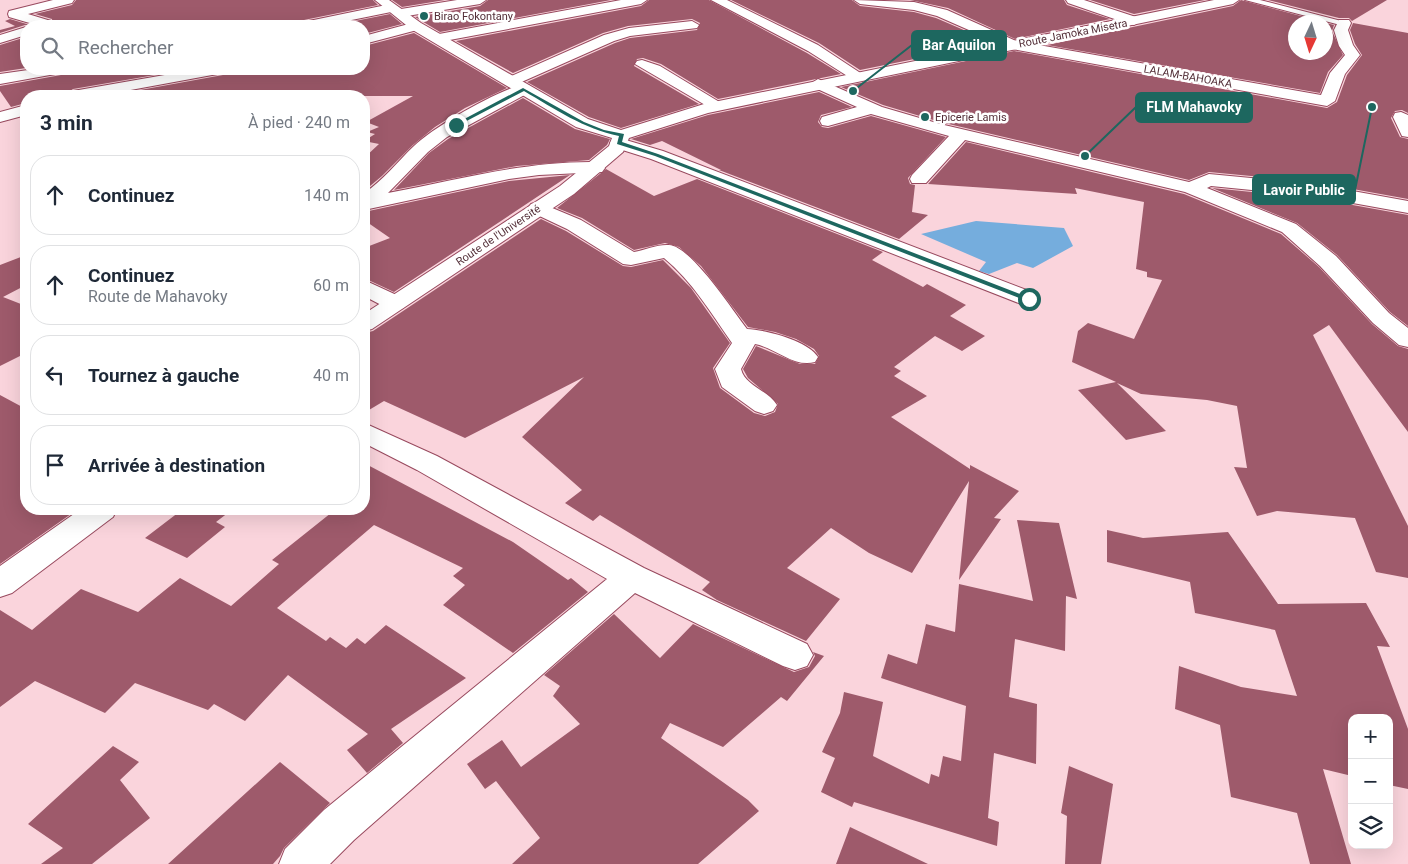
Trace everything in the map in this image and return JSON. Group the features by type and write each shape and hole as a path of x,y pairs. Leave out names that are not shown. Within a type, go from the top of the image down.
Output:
{"street":[{"path":"33,20 14,14 68,0"},
{"path":"332,20 393,5 480,0"},
{"path":"439,38 641,0"},
{"path":"717,0 813,48 857,76"},
{"path":"860,0 914,6 942,13 1012,45"},
{"path":"1072,0 1134,21"},
{"name":"Route Jamoka Misetra","path":"620,139 718,106 1233,0"},
{"path":"346,5 356,15"},
{"path":"393,5 416,26 582,123 656,155 1029,299"},
{"path":"596,8 629,32"},
{"name":"LALAM-BAHOAKA","path":"1012,45 1327,101 1338,73 1352,55 1346,46 1341,30 1344,23"},
{"path":"370,198 387,186 414,154 432,140 518,85 609,38 629,32 692,25"},
{"path":"370,38 416,26"},
{"path":"0,39 20,32"},
{"path":"642,64 655,68 718,106"},
{"path":"0,79 24,75"},
{"path":"106,90 190,75"},
{"path":"818,84 873,108 961,134 1191,188 1290,228 1328,261 1381,318 1408,340"},
{"path":"828,122 873,108"},
{"path":"0,117 20,112"},
{"path":"920,178 961,134"},
{"name":"Route de l'Université","path":"370,320 596,168 617,148 620,139"},
{"path":"370,201 538,168 572,166 596,168"},
{"path":"1191,188 1209,180 1314,190 1408,207"},
{"path":"538,208 586,230 631,259 668,251 679,259 708,294 743,342"},
{"path":"370,290 395,303"},
{"path":"764,405 731,381 728,369 748,336 772,340 806,357"},
{"path":"370,435 427,463 632,576 795,655"},
{"path":"0,584 94,515"},
{"path":"300,864 339,825 632,576"}],"lane":[{"name":"LALAM-BAHOAKA","path":"1249,0 1344,23"}],"water":[{"path":"976,221 1064,228 1073,246 1033,268 1017,263 989,274 979,271 986,262 921,234"}],"building":[{"path":"76,0 373,0 378,5 304,20 52,20 35,14 72,5"},
{"path":"392,0 445,0 402,7"},
{"path":"488,0 611,0 440,32 415,17 480,6"},
{"path":"649,0 709,0 807,53 841,74 718,99 661,64 643,58 637,59 634,66 699,104 621,128 589,117 527,82 615,43 630,38 697,30 700,23 692,19 628,26 603,33 513,73 456,41 641,6"},
{"path":"731,0 852,0 860,6 914,12 936,18 994,43 860,70 819,43"},
{"path":"910,0 1064,0 1067,5 1110,19 1015,39 948,8"},
{"path":"1090,0 1205,0 1134,14"},
{"path":"1241,0 1297,15 1288,15 1288,60 1333,60 1333,33 1343,55 1328,72 1320,93 1047,45 1233,6"},
{"path":"1268,0 1387,0 1352,21 1349,18 1327,15"},
{"path":"390,14 402,24 370,32 370,20 360,20"},
{"path":"10,19 20,22 20,27 0,33 0,30 15,26 5,21"},
{"path":"1353,23 1408,33 1408,113 1402,110 1395,111 1391,118 1400,137 1408,139 1408,199 1314,182 1209,172 1189,180 940,122 883,105 841,87 1014,51 1327,108 1337,102 1347,75 1362,55 1355,44 1350,30"},
{"path":"414,33 507,88 465,108 435,127 370,186 370,152 379,144 370,142 370,137 375,134 370,133 370,131 379,127 370,124 370,120 413,96 370,96 370,90 140,90 223,75 370,75 370,44"},
{"path":"20,39 20,69 0,72 0,45"},
{"path":"61,75 155,75 72,90 20,90 20,105 11,107 0,91 0,86"},
{"path":"819,92 852,107 821,115 818,122 822,127 828,128 871,116 946,137 908,178 910,184 915,185 912,212 928,215 899,239 719,170 721,170 662,141 650,145 631,139 708,115"},
{"path":"523,98 575,129 610,139 607,145 589,160 517,166 394,190 429,153 448,139"},
{"path":"966,142 1184,194 1281,234 1319,267 1372,324 1398,346 1408,349 1408,432 1329,325 1313,335 1408,526 1408,578 1376,572 1355,518 1277,511 1257,516 1234,467 1247,468 1237,406 1207,400 1141,394 1117,383 1166,431 1126,440 1078,390 1116,382 1072,362 1078,331 1088,323 1134,339 1162,280 1147,277 1147,272 1136,269 1144,202 1075,188 1077,194 928,184"},
{"path":"606,169 654,196 697,179 883,252 872,260 923,287 927,284 966,305 950,316 985,336 962,351 935,336 894,367 901,371 894,376 927,396 891,417 970,469 970,465 1019,491 994,518 1001,519 959,580 969,481 912,573 869,553 831,528 787,568 840,599 806,641 717,600 702,590 710,582 600,515 593,521 565,503 582,490 522,437 584,377 465,438 384,401 370,409 370,332 541,219 566,231 623,266 631,267 663,260 691,288 730,343 713,368 720,388 754,413 765,416 775,412 778,404 748,378 743,369 756,346 800,364 815,364 819,356 814,349 796,339 775,332 748,327 701,266 679,247 665,243 634,250 582,218 557,208"},
{"path":"570,175 394,292 370,281 370,246 390,238 370,224 370,211 509,181"},
{"path":"1212,188 1314,198 1408,215 1408,326 1390,312 1337,255 1297,223"},
{"path":"20,257 20,288 3,297 20,304 20,356 0,366 0,265"},
{"path":"0,395 20,406 20,515 69,515 0,564"},
{"path":"370,466 513,542 568,580 571,578 588,592 513,653 443,605 465,585 453,576 463,568 374,525 277,608 326,641 330,637 346,648 357,638 365,644 386,625 466,678 391,729 403,743 367,773 347,750 368,734 288,675 245,721 214,704 208,710 135,683 105,713 35,681 0,707 0,610 32,630 81,589 138,612 180,578 231,606 279,564 272,560 328,515 370,515"},
{"path":"175,515 225,515 216,522 225,527 187,558 145,538"},
{"path":"1017,520 1059,523 1077,599 1066,596 1065,651 1015,639 1009,697 1037,704 1036,764 994,753 988,818 999,822 997,846 854,802 852,807 821,792 835,758 822,752 840,713 844,692 883,702 873,756 929,784 931,774 939,777 943,756 961,761 966,706 881,678 888,654 917,664 926,624 955,632 959,584 1033,601"},
{"path":"1107,530 1143,538 1228,532 1278,604 1366,603 1390,647 1377,646 1408,729 1408,789 1393,786 1393,714 1348,714 1348,775 1323,769 1351,864 1310,864 1297,813 1231,797 1220,725 1175,709 1179,666 1241,687 1297,696 1275,630 1195,613 1190,582 1107,562"},
{"path":"614,614 660,658 693,624 794,672 809,667 815,656 813,652 824,656 787,701 781,697 723,747 670,723 661,738 748,800 759,811 698,864 512,864 540,838 496,781 485,789 467,764 502,740 521,767 580,724 553,696 560,686 544,675"},
{"path":"113,746 139,762 120,780 150,818 92,864 41,864 63,848 28,824"},
{"path":"280,762 330,803 284,848 273,864 168,864"},
{"path":"1069,766 1113,784 1101,864 1065,864 1067,816 1061,813"},
{"path":"850,827 928,864 836,864"}],"place":[{"name":"Birao Fokontany","path":"424,16"},
{"name":"Bar Aquilon","path":"853,91"},
{"name":"Lavoir Public","path":"1372,107"},
{"name":"Epicerie Lamis","path":"925,117"},
{"name":"FLM Mahavoky","path":"1085,156"}],"route":[{"path":"456,125 524,89 582,123 602,131 622,135 619,143 656,155 1029,299"}]}
